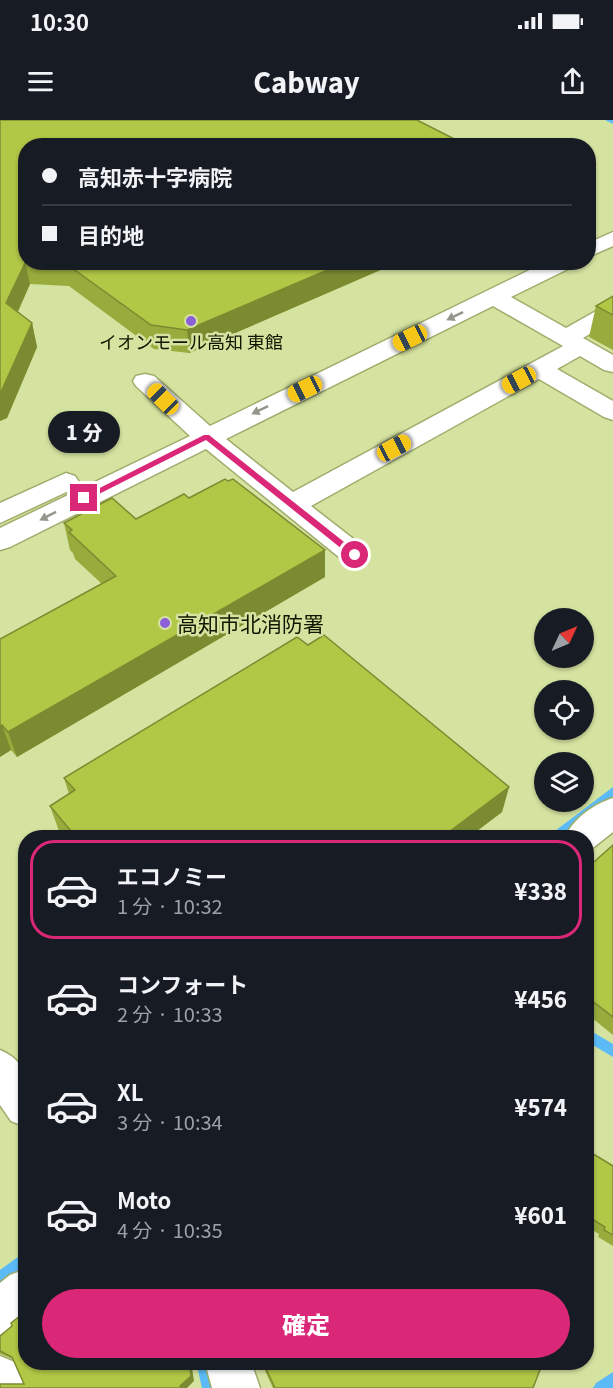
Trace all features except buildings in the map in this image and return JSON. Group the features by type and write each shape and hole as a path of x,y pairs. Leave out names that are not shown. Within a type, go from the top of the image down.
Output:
{"street":[{"path":"600,244 613,219"},
{"path":"0,540 197,429 508,270"},
{"path":"0,514 494,297 548,270"},
{"path":"494,297 613,365"},
{"path":"291,505 540,369 613,311"},
{"path":"540,369 613,412"},
{"path":"145,381 197,429 355,555"},
{"path":"591,830 613,812"},
{"path":"0,1070 18,1096"},
{"path":"0,1312 18,1297"},
{"path":"230,1370 236,1388"},
{"path":"0,1380 5,1388"}],"waterway":[{"path":"608,120 613,122"},
{"path":"564,830 613,791"},
{"path":"594,1039 613,1051"},
{"path":"0,1279 18,1264"},
{"path":"205,1370 210,1388"},
{"path":"601,1388 613,1380"}],"place":[{"name":"イオンモール高知 東館","path":"191,321"},
{"name":"高知市北消防署","path":"165,623"}],"route":[{"path":"84,498 207,437 355,555"}]}
